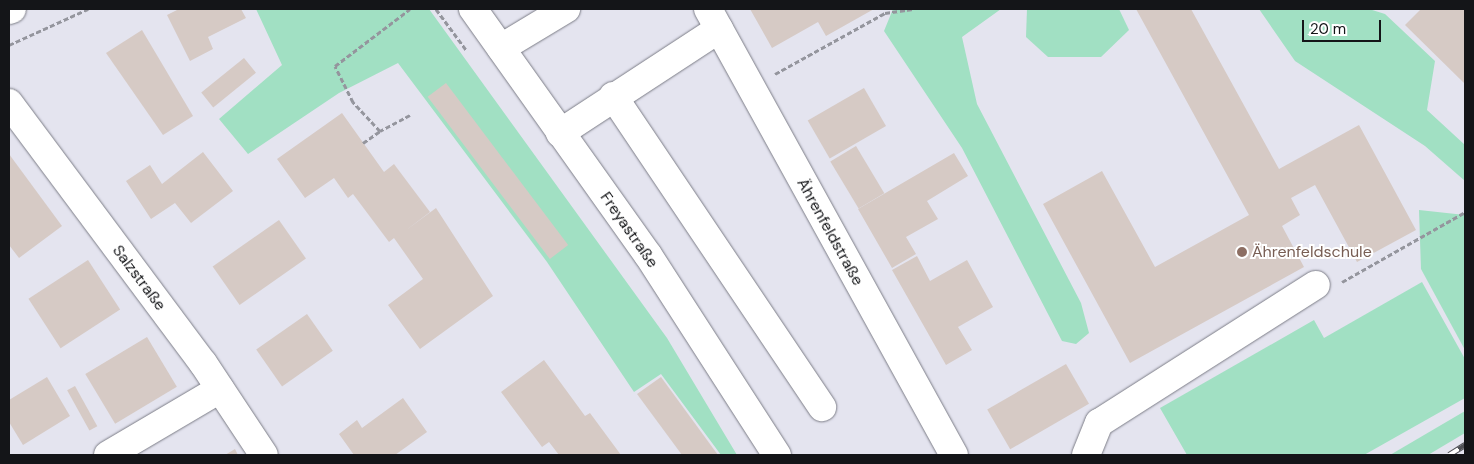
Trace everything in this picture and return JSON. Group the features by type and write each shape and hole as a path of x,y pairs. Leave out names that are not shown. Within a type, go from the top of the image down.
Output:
{"street":[{"name":"Freyastraße","path":"473,9 648,255 777,455"},
{"path":"501,48 566,9"},
{"path":"560,133 613,96 713,19"},
{"name":"Ährenfeldstraße","path":"713,19 954,455"},
{"path":"613,96 822,407"},
{"name":"Salzstraße","path":"9,103 220,389 264,455"},
{"path":"1086,455 1099,423 1316,285"},
{"path":"108,455 220,389"}],"path":[{"path":"9,45 88,9"},
{"path":"380,130 353,102 335,66 410,9"},
{"path":"436,9 471,56"},
{"path":"751,88 885,13 915,9"},
{"path":"363,143 380,130 410,115"},
{"path":"1316,285 1350,281 1465,212"}],"green space":[{"path":"256,9 429,9 667,338 737,455 721,455 661,374 634,392 547,262 398,63 339,93 248,154 219,119 282,65"},
{"path":"893,9 1001,9 962,37 977,104 1081,303 1089,333 1076,344 1062,341 962,148 884,31"},
{"path":"1027,9 1119,9 1129,30 1101,57 1048,57 1026,37"},
{"path":"1259,9 1369,9 1385,14 1435,61 1427,110 1465,145 1465,181 1425,146 1295,61"},
{"path":"1419,210 1465,215 1465,350 1421,269"},
{"path":"1422,282 1465,359 1465,398 1364,455 1187,455 1160,408 1314,320 1324,338"},
{"path":"1465,411 1465,433 1428,455 1390,455"}],"building":[{"path":"179,9 241,9 246,18 208,37 213,49 190,61 167,15"},
{"path":"750,9 874,9 826,36 818,22 772,48"},
{"path":"1136,9 1191,9 1279,169 1359,125 1416,230 1357,262 1315,185 1291,198 1300,215 1282,226 1304,267 1130,363 1043,204 1102,171 1155,267 1249,215"},
{"path":"1421,9 1465,9 1465,84 1405,25"},
{"path":"142,30 193,116 163,135 106,53"},
{"path":"244,58 256,73 213,107 201,93"},
{"path":"446,83 568,245 550,259 428,97"},
{"path":"864,88 886,126 830,159 808,120"},
{"path":"342,113 384,172 394,164 430,212 405,231 436,208 493,296 420,349 388,305 423,279 394,238 389,242 353,194 348,198 334,178 305,198 277,159"},
{"path":"856,146 884,193 859,209 830,161"},
{"path":"203,152 233,191 191,223 175,203 151,219 126,181 150,165 162,184"},
{"path":"954,153 968,176 927,201 938,219 906,237 916,254 892,268 858,209"},
{"path":"9,154 62,226 19,258 9,245"},
{"path":"279,220 306,259 240,305 213,266"},
{"path":"917,256 930,281 967,260 993,307 958,327 972,350 946,365 892,270"},
{"path":"88,260 120,309 61,348 28,299"},
{"path":"307,314 333,351 282,386 256,350"},
{"path":"147,337 177,387 115,424 85,374"},
{"path":"544,360 585,416 590,413 621,455 559,455 549,442 542,447 501,392"},
{"path":"1066,364 1089,404 1010,449 987,410"},
{"path":"47,377 70,416 23,445 9,422 9,400"},
{"path":"661,377 718,455 682,455 637,394"},
{"path":"75,386 97,426 89,431 67,390"},
{"path":"403,398 427,432 395,455 354,455 339,434 357,420 362,428"},
{"path":"235,449 238,455 225,455"}],"railway":[{"path":"1449,455 1465,445"}],"place":[{"name":"Ährenfeldschule","path":"1242,252"}]}
